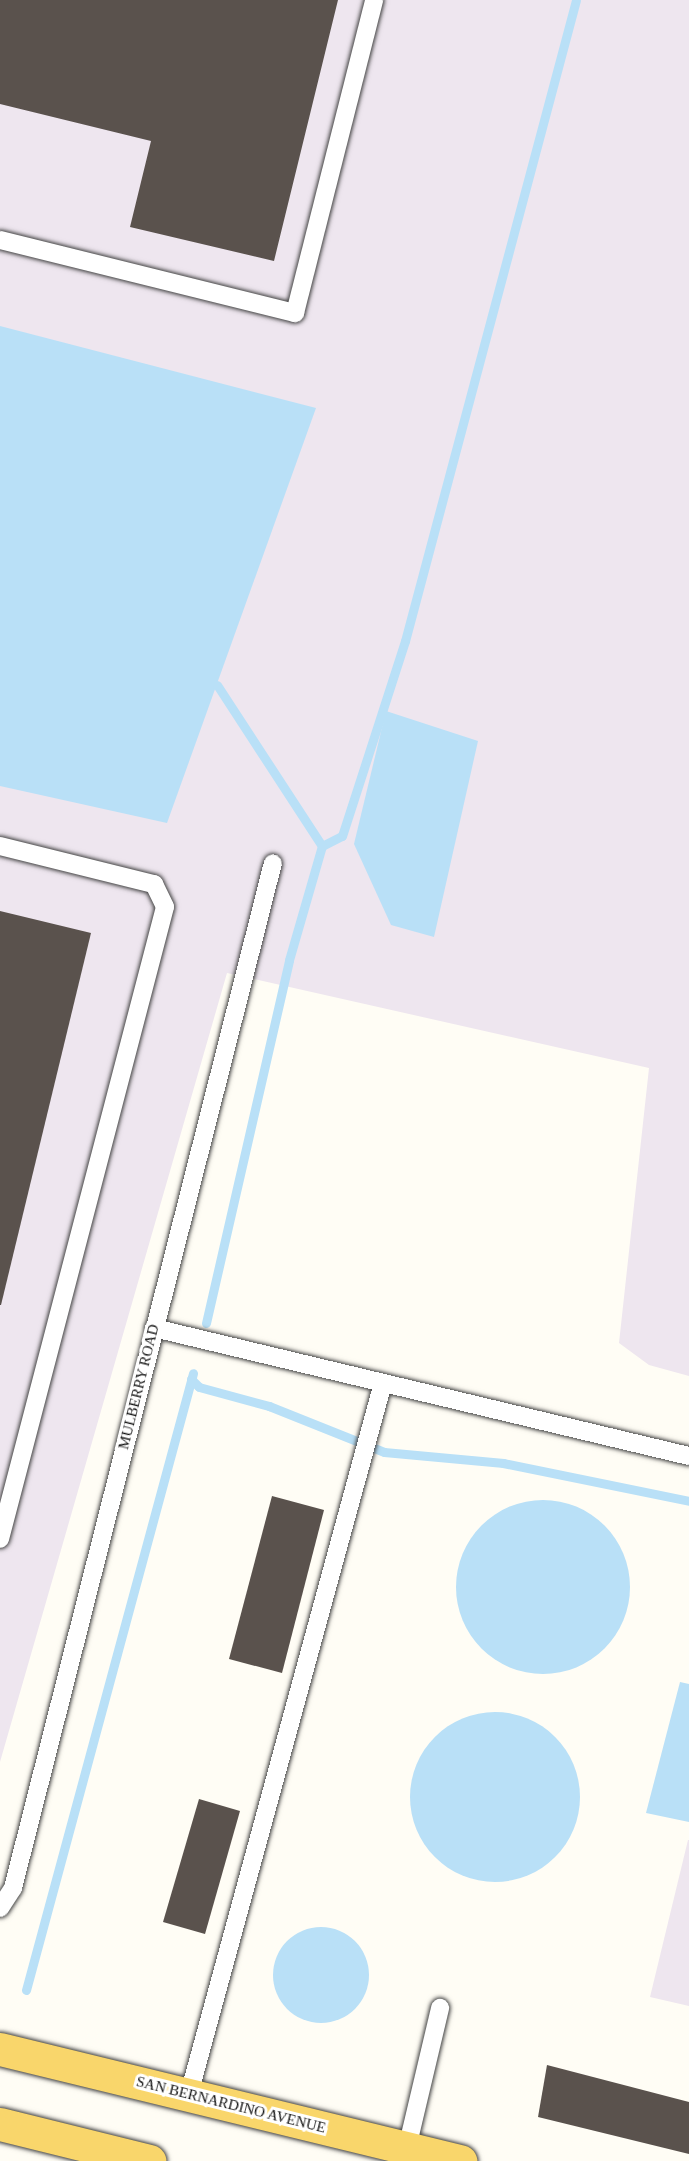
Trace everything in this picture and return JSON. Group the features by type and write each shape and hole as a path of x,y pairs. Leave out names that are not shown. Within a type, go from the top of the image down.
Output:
{"main road":[{"name":"SAN BERNARDINO AVENUE","path":"0,2049 461,2161"},
{"path":"0,2124 150,2161"}],"lane":[{"path":"0,240 295,313 374,0"},
{"path":"0,846 154,884 165,907 0,1539"},
{"name":"MULBERRY ROAD","path":"0,1908 13,1888 273,863"},
{"path":"154,1328 689,1456"},
{"path":"189,2094 383,1383"},
{"path":"407,2148 440,2008"}],"shaded area":[{"path":"0,0 689,0 689,1376 649,1365 619,1343 649,1068 227,973 0,1762"},
{"path":"689,1840 689,2006 650,1997"}],"water":[{"path":"0,326 316,408 167,823 0,786"},
{"path":"386,711 478,741 434,937 391,925 354,844"},
{"path":"543,1500 576,1507 591,1515 604,1526 615,1539 623,1554 630,1587 623,1620 615,1635 604,1648 591,1659 576,1667 543,1674 510,1667 495,1659 482,1648 471,1635 463,1620 456,1587 463,1554 471,1539 482,1526 495,1515 510,1507"},
{"path":"680,1682 689,1684 689,1822 646,1813"},
{"path":"495,1712 512,1713 528,1718 555,1737 574,1764 579,1780 579,1814 574,1830 555,1857 528,1876 512,1881 495,1882 478,1881 462,1876 435,1857 416,1830 411,1814 410,1797 411,1780 416,1764 435,1737 462,1718 478,1713"},
{"path":"321,1927 339,1930 355,1941 366,1957 369,1975 366,1993 355,2009 339,2020 321,2023 303,2020 287,2009 276,1993 273,1975 276,1957 287,1941 303,1930"}],"building":[{"path":"0,0 338,0 274,261 130,227 151,141 0,104"},
{"path":"0,911 91,933 1,1305 0,1305"},
{"path":"272,1496 324,1510 282,1673 229,1659"},
{"path":"199,1799 240,1811 205,1934 163,1922"},
{"path":"547,2065 689,2102 689,2154 538,2117"}],"waterway":[{"path":"322,846 342,836 405,641 576,0"},
{"path":"206,1323 289,960 322,846 217,685"},
{"path":"26,1990 193,1373"},
{"path":"191,1379 199,1387 269,1406 384,1452 503,1463 689,1501"}]}
